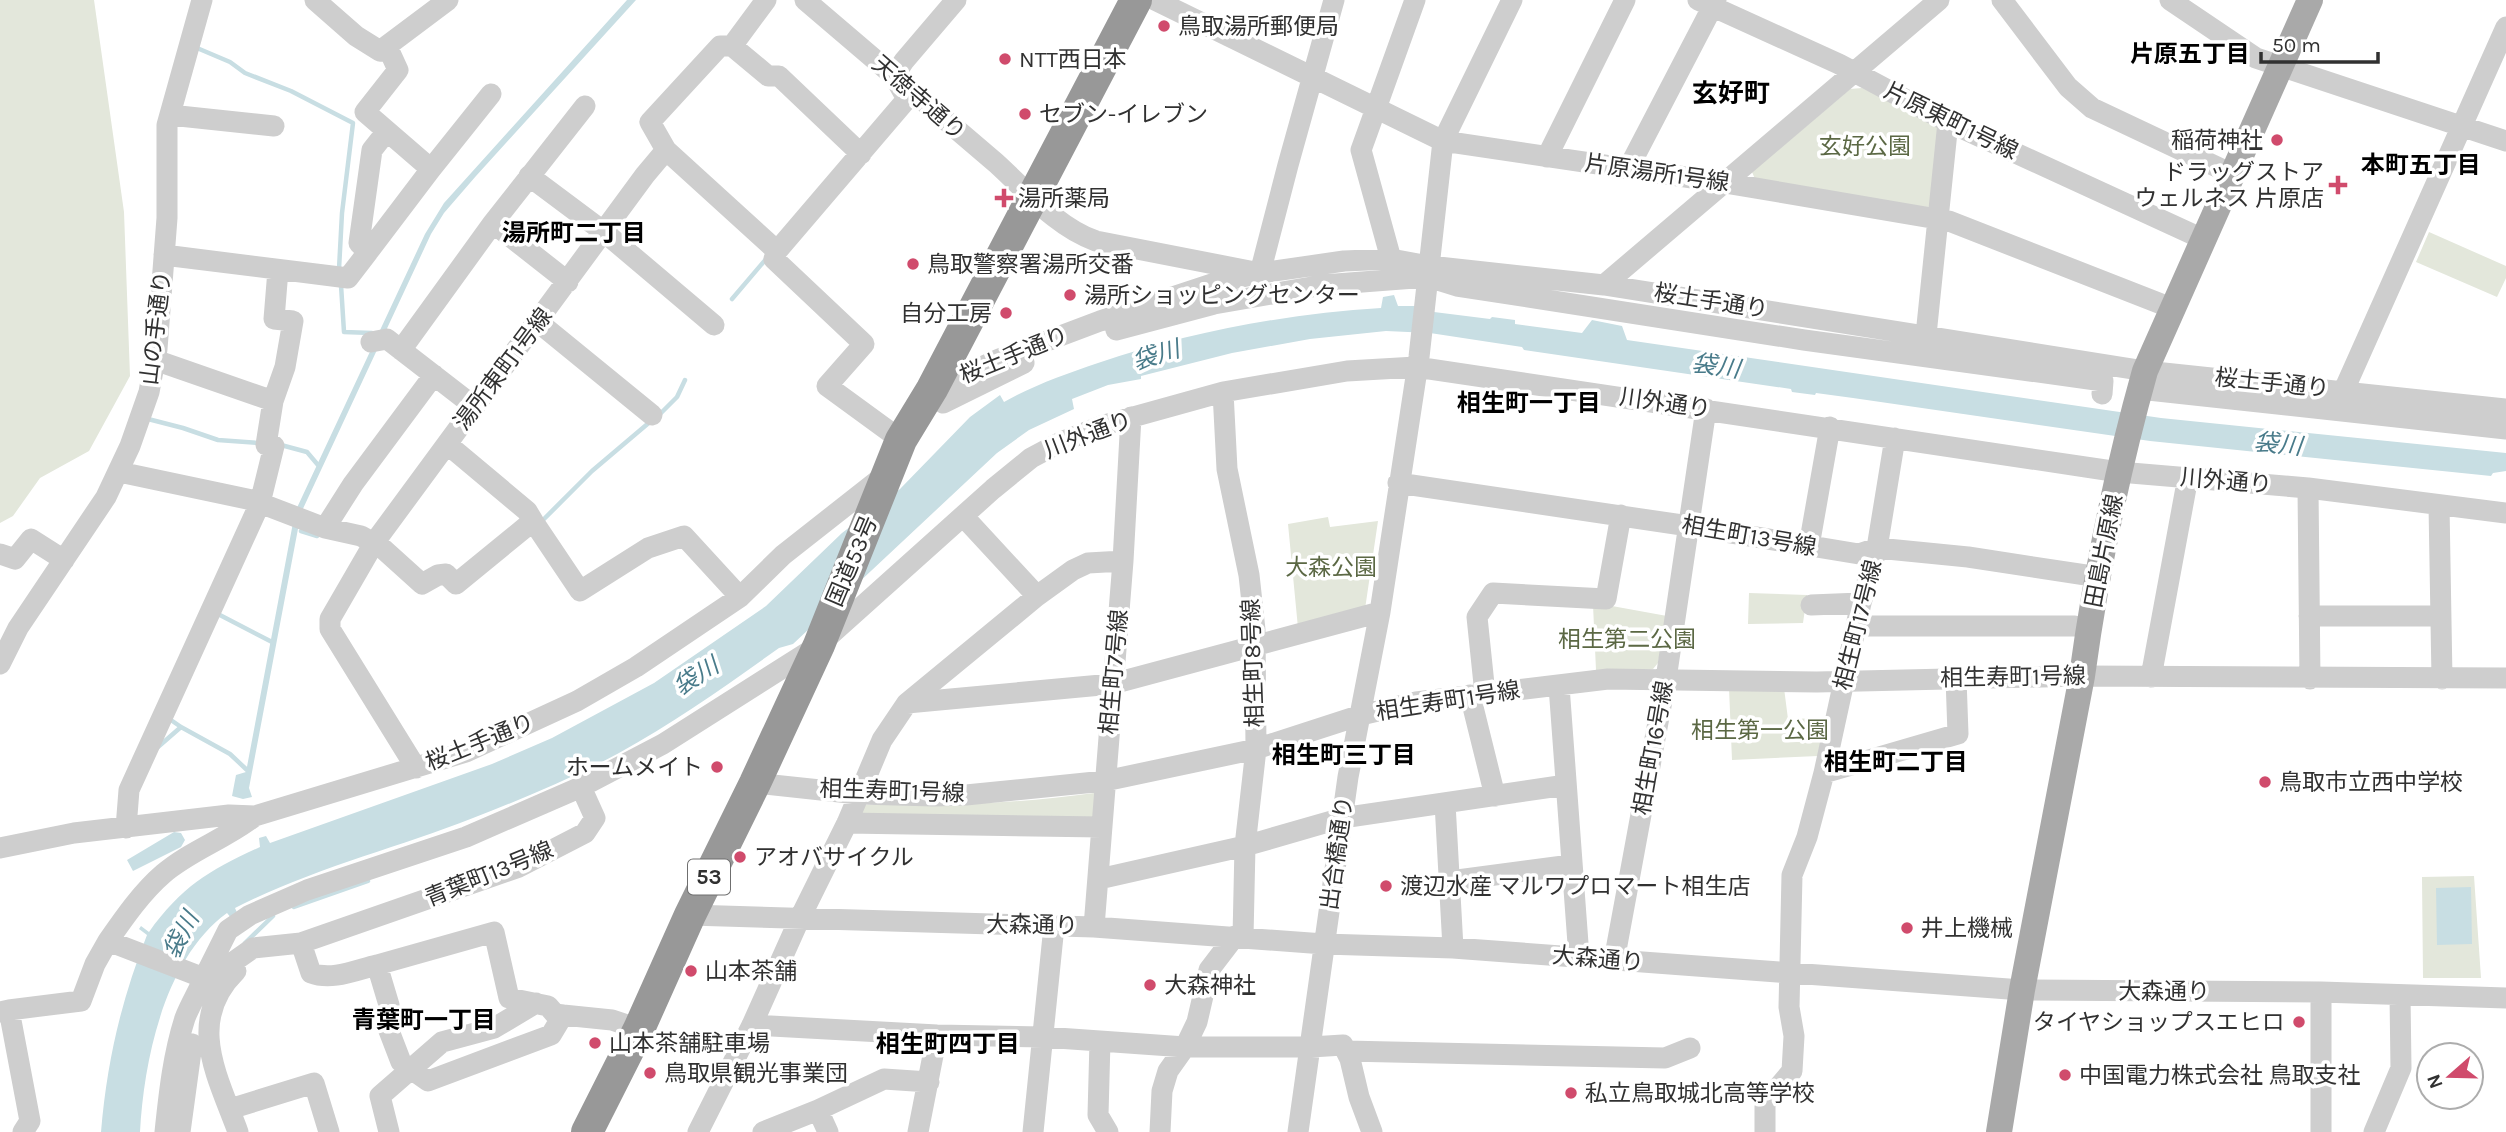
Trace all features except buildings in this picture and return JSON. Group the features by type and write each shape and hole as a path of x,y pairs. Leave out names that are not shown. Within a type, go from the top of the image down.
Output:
{"highway":[{"name":"国道53号","path":"587,1132 639,1030 690,915 755,783 823,633 901,440 938,396 1033,196 1136,0"}],"main road":[{"name":"田島片原線","path":"1999,1132 2022,990 2099,577 2121,463 2140,386 2310,0"}],"street":[{"name":"山の手通り","path":"0,664 18,628 106,497 130,446 149,392 155,360 167,218 167,125 202,0"},
{"path":"315,0 356,36 380,51 448,0"},
{"path":"732,46 766,0"},
{"name":"天徳寺通り","path":"805,0 1033,196 1059,222 1077,234 1096,241 1261,273"},
{"path":"901,440 827,386 864,344 774,259 777,251 907,99 894,76 956,0"},
{"name":"片原湯所1号線","path":"1155,0 1443,141 1726,183 1949,220 2174,309"},
{"path":"1261,273 1334,0"},
{"path":"1391,259 1361,150 1415,0"},
{"name":"出合橋通り","path":"1298,1132 1342,818 1380,612 1417,362 1443,141 1512,0"},
{"path":"1548,157 1625,0"},
{"path":"1604,285 1939,0"},
{"path":"2002,0 2068,87 2092,108 2234,175"},
{"path":"2170,0 2256,58 2506,141"},
{"path":"1628,169 1709,2"},
{"name":"片原東町1号線","path":"1709,2 1854,72 1948,122 2205,240"},
{"path":"2334,411 2340,390 2506,27"},
{"path":"387,46 398,70 365,112 431,169"},
{"path":"777,251 666,150 650,122 720,46 732,46 768,76 779,76 860,154"},
{"path":"164,255 348,278 491,94"},
{"path":"475,407 434,375 386,344 493,223 585,106"},
{"path":"170,115 274,126"},
{"path":"1929,347 1937,218 1948,122"},
{"path":"368,252 359,243 372,150 387,131"},
{"name":"湯所東町1号線","path":"416,768 330,629 330,619 374,543 666,150"},
{"path":"529,176 604,232 714,325"},
{"path":"493,223 568,282"},
{"name":"桜土手通り","path":"938,396 999,359 1100,321 1214,283 1343,261 1391,259 1428,277 1604,285 2140,386 2340,390 2506,409"},
{"path":"126,828 129,790 260,503 274,446 266,445 273,401 285,367 293,321 274,319 278,270"},
{"path":"938,396 1069,346 1237,294 1428,277 1457,286 1929,347 2103,381 2102,394"},
{"path":"538,322 652,415"},
{"path":"155,360 273,401"},
{"name":"川外通り","path":"823,633 1031,458 1061,442 1131,418 1223,392 1417,362 1895,438 2121,463 2188,477 2308,488 2506,513"},
{"path":"325,528 353,484 434,375"},
{"path":"2140,386 2334,411 2506,429"},
{"name":"相生町8号線","path":"1223,392 1227,469 1249,575 1256,645 1256,749 1245,846 1239,937"},
{"name":"相生町16号線","path":"1614,961 1666,679 1706,409"},
{"name":"相生町7号線","path":"1094,927 1123,561 1131,418"},
{"path":"1809,546 1830,427"},
{"name":"相生町17号線","path":"1765,1132 1765,1103 1792,1071 1794,1036 1789,1007 1792,876 1807,837 1824,773 1861,603 1877,548 1895,438"},
{"path":"447,444 527,511 580,591 648,548 684,536 740,597"},
{"path":"119,470 124,474 260,503 325,528 361,536 374,543 422,584 438,575 446,575 456,584 533,521"},
{"name":"桜土手通り","path":"0,848 74,833 229,815 255,816 466,752 577,701 636,667 740,597 783,555 890,471"},
{"path":"2151,677 2188,477"},
{"name":"相生町13号線","path":"1398,483 1620,515 1859,554 1877,548 1968,557 2099,577"},
{"path":"2308,488 2310,679 2506,678"},
{"path":"2439,505 2441,679"},
{"path":"1495,796 1478,694 1477,617 1493,593 1606,599 1620,515"},
{"path":"963,516 1037,596"},
{"path":"0,554 15,559 31,539 64,560"},
{"path":"698,1132 752,1025 846,824 882,740 907,703 1037,596 1084,564 1123,561"},
{"path":"1811,605 1861,603"},
{"path":"907,703 1112,684 1380,612"},
{"path":"2309,616 2440,616"},
{"path":"1857,626 2075,626"},
{"path":"165,1132 170,1080 186,1017 206,982 229,930 250,915 307,890 466,837 581,787 663,744 823,633"},
{"name":"相生寿町1号線","path":"755,783 858,794 966,795 1105,781 1256,749 1361,715 1416,702 1608,678 1817,682 2082,676 2310,679"},
{"path":"1824,773 1958,734 1956,678"},
{"path":"1559,686 1579,957"},
{"path":"1099,879 1245,846 1342,818 1566,785"},
{"name":"青葉町13号線","path":"206,982 253,948 301,943 519,867 584,833 595,818 581,787"},
{"path":"1445,803 1452,948"},
{"path":"23,1132 30,1121 4,1011 81,1001 95,964 117,944 134,907 164,873 235,832 255,816"},
{"path":"846,824 1102,827"},
{"path":"1450,881 1571,865"},
{"name":"大森通り","path":"690,915 1094,927 1324,944 1452,948 2022,990 2321,992 2506,998"},
{"path":"1033,1132 1055,926"},
{"path":"301,943 311,973 320,976 343,974 494,932 509,998 548,1006 555,1014 612,1020 639,1030"},
{"path":"1160,1132 1162,1091 1168,1071 1185,1047 1197,1022 1209,970 1239,937"},
{"path":"117,944 206,982"},
{"path":"377,965 390,1005 386,1023 401,1062 428,1081 551,1035 563,1015"},
{"path":"206,982 210,1016 208,1044 212,1064 238,1132"},
{"path":"180,1132 193,1041 202,1013 206,982"},
{"path":"2321,992 2321,1132"},
{"path":"2374,1132 2401,1068 2400,995"},
{"path":"389,1132 380,1096 443,1042 494,1028 536,1003"},
{"path":"752,1025 937,1035 1043,1037 1185,1047 1343,1045 1372,1132"},
{"path":"918,1132 937,1035"},
{"path":"1100,1041 1098,1115 1108,1132"},
{"path":"1346,1051 1665,1058 1690,1048"},
{"path":"763,1132 884,1079 929,1082"},
{"path":"230,1109 314,1083 329,1132"},
{"path":"818,1110 828,1132"}],"green space":[{"path":"0,0 94,0 124,212 130,376 89,451 40,478 13,516 0,523"},
{"name":"玄好公園","path":"1862,88 1937,123 1940,133 1933,205 1926,208 1755,179 1752,172 1850,89"},
{"path":"2429,232 2506,266 2506,278 2497,297 2416,262"},
{"name":"大森公園","path":"1328,517 1330,527 1378,521 1365,609 1298,628 1288,524"},
{"path":"1749,593 1807,595 1803,623 1748,624"},
{"name":"相生第二公園","path":"1593,605 1667,616 1658,663 1653,669 1596,670"},
{"name":"相生第一公園","path":"1729,688 1784,688 1788,719 1827,718 1818,756 1732,760"},
{"path":"1094,793 1095,819 858,817 865,805 1008,802"},
{"path":"2474,876 2481,978 2423,978 2422,877"}],"water":[{"path":"627,0 636,0 476,176 444,213 431,234 301,513 249,788 252,797 243,799 232,796 236,775 246,772 295,512 425,234 444,203"},
{"name":"袋川","path":"1394,295 1398,306 1434,306 1434,312 1515,320 1515,324 1582,333 1592,320 1622,326 1627,340 2161,418 2506,453 2506,471 2493,473 2491,476 2150,441 1853,398 1792,392 1791,389 1524,350 1522,347 1430,333 1386,331 1310,339 1232,353 1141,376 1141,379 1108,385 1072,399 1074,409 1029,430 997,453 793,644 779,648 640,741 529,796 264,894 235,908 238,915 232,919 227,913 206,932 173,983 153,1042 142,1103 140,1132 101,1132 116,1032 147,935 139,929 141,926 149,932 185,891 212,872 260,847 259,838 266,836 270,843 492,764 552,738 654,683 766,606 842,533 900,489 970,417 1000,395 1004,402 1062,376 1167,342 1273,320 1381,308 1383,297"},
{"path":"174,832 181,833 185,840 181,847 133,871 127,860"},
{"path":"2471,887 2472,944 2437,945 2436,888"}],"waterway":[{"path":"197,48 353,123 342,213 339,269"},
{"path":"732,299 766,259"},
{"path":"341,285 344,332 372,333"},
{"path":"659,415 677,397 685,380"},
{"path":"148,419 218,440 259,443"},
{"path":"543,520 592,471 651,421"},
{"path":"281,445 307,452 318,465"},
{"path":"301,531 317,536"},
{"path":"216,613 272,642"},
{"path":"168,718 230,754 247,770"},
{"path":"158,747 181,727"},
{"path":"294,907 368,881"},
{"path":"245,943 273,916"}],"place":[{"name":"鳥取湯所郵便局","path":"1164,26"},
{"name":"NTT西日本","path":"1005,59"},
{"name":"セブン-イレブン","path":"1025,114"},
{"name":"稲荷神社","path":"2277,140"},
{"name":"ドラッグストア ウェルネス 片原店","path":"2338,185"},
{"name":"湯所薬局","path":"1004,198"},
{"name":"鳥取警察署湯所交番","path":"913,264"},
{"name":"湯所ショッピングセンター","path":"1070,295"},
{"name":"自分工房","path":"1006,313"},
{"name":"ホームメイト","path":"717,767"},
{"name":"鳥取市立西中学校","path":"2265,782"},
{"name":"アオバサイクル","path":"740,857"},
{"name":"渡辺水産 マルワプロマート相生店","path":"1386,886"},
{"name":"井上機械","path":"1907,928"},
{"name":"山本茶舗","path":"691,971"},
{"name":"大森神社","path":"1150,985"},
{"name":"タイヤショップスエヒロ","path":"2299,1022"},
{"name":"山本茶舗駐車場","path":"595,1043"},
{"name":"鳥取県観光事業団","path":"650,1073"},
{"name":"中国電力株式会社 鳥取支社","path":"2065,1075"},
{"name":"私立鳥取城北高等学校","path":"1571,1093"}],"district":[{"name":"片原五丁目","path":"2190,54"},
{"name":"玄好町","path":"1731,93"},
{"name":"本町五丁目","path":"2421,165"},
{"name":"湯所町二丁目","path":"574,233"},
{"name":"相生町一丁目","path":"1529,403"},
{"name":"相生町三丁目","path":"1344,755"},
{"name":"相生町二丁目","path":"1896,762"},
{"name":"青葉町一丁目","path":"424,1020"},
{"name":"相生町四丁目","path":"948,1044"}]}
